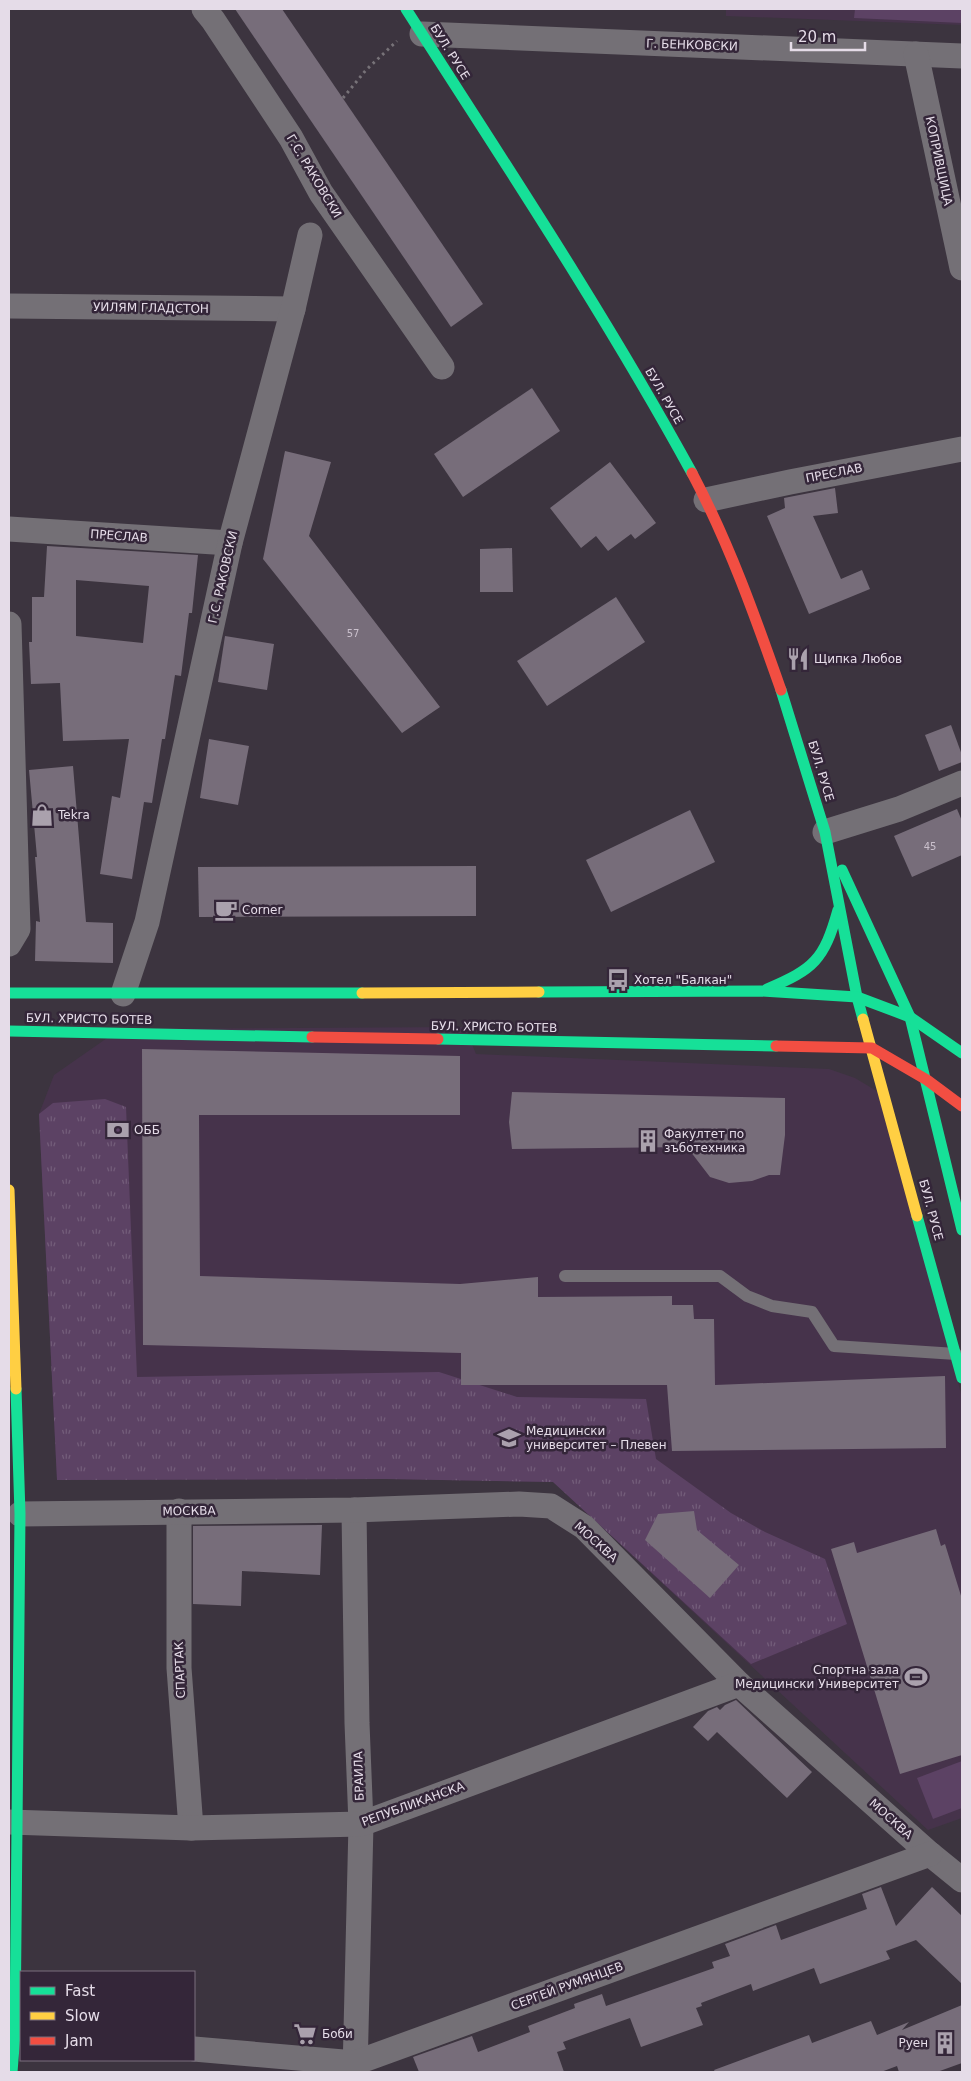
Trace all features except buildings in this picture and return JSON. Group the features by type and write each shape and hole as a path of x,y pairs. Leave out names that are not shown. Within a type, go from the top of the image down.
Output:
{"main road":[{"name":"БУЛ. РУСЕ","path":"406,9 557,246 642,386 706,500 743,583 781,690 825,832 858,997 962,1378"},
{"name":"БУЛ. РУСЕ","path":"825,832 910,1017 927,1080 962,1230"},
{"path":"761,991 797,977 810,969 831,938 839,906"},
{"name":"БУЛ. ХРИСТО БОТЕВ","path":"9,993 761,991 858,997 910,1017 962,1053"},
{"name":"БУЛ. ХРИСТО БОТЕВ","path":"9,1032 872,1048 927,1080 962,1106"},
{"path":"9,1190 12,1395 20,1514 14,1606 13,1822 15,2034 12,2072"}],"street":[{"name":"Г.С. РАКОВСКИ","path":"204,9 291,138 321,194 442,367"},
{"name":"Г. БЕНКОВСКИ","path":"419,29 962,56"},
{"name":"КОПРИВЩИЦА","path":"916,54 962,268"},
{"name":"Г.С. РАКОВСКИ","path":"123,994 147,922 230,543 293,309 310,234"},
{"name":"УИЛЯМ ГЛАДСТОН","path":"9,306 293,309"},
{"name":"ПРЕСЛАВ","path":"706,500 962,449"},
{"name":"ПРЕСЛАВ","path":"9,529 230,543"},
{"path":"9,624 18,929 9,944"},
{"path":"825,832 899,809 962,782"},
{"name":"МОСКВА","path":"20,1514 354,1510 518,1504 550,1506 584,1527 739,1684 930,1854 962,1880"},
{"name":"БРАИЛА","path":"354,1510 361,1824 355,2068"},
{"name":"СПАРТАК","path":"179,1511 179,1668 191,1828"},
{"name":"РЕПУБЛИКАНСКА","path":"13,1822 191,1828 361,1824 739,1684"},
{"name":"СЕРГЕЙ РУМЯНЦЕВ","path":"195,2049 355,2068 930,1854"}],"lane":[{"path":"565,1276 720,1276 747,1296 772,1306 812,1312 834,1346 956,1354"}],"path":[{"path":"343,98 366,70 419,29"}],"shaded area":[{"path":"726,9 962,9 962,25 726,16"},
{"name":"Медицински университет – Плевен","path":"465,1027 476,1054 829,1069 855,1078 880,1093 962,1397 962,1818 928,1830 553,1482 386,1479 57,1480 39,1114 54,1075 120,1029"}],"green space":[{"path":"855,9 962,9 962,23 854,18"},
{"path":"105,1099 126,1107 137,1377 439,1372 517,1397 646,1399 656,1459 731,1513 765,1532 825,1559 847,1624 751,1664 553,1482 386,1479 57,1480 39,1114 53,1103"},
{"path":"962,1761 962,1808 933,1819 917,1778"}],"traffic: fast":[{"path":"406,9 589,297 692,473"},
{"path":"781,690 825,832 863,1019"},
{"path":"842,870 910,1017 962,1230"},
{"path":"767,989 796,975 815,961 828,941 838,910"},
{"path":"539,992 761,991 857,997 910,1017 962,1053"},
{"path":"9,993 362,993"},
{"path":"9,1031 312,1037"},
{"path":"438,1039 776,1046"},
{"path":"917,1216 962,1378"},
{"path":"12,2072 15,2034 20,1514 16,1389"}],"traffic: slow":[{"path":"362,993 539,992"},
{"path":"863,1019 917,1216"},
{"path":"9,1190 16,1389"}],"traffic: jam":[{"path":"692,473 730,553 781,690"},
{"path":"312,1037 438,1039"},
{"path":"776,1046 872,1048 927,1080 962,1106"}],"place":[{"name":"Щипка Любов","path":"798,659"},
{"name":"Tekra","path":"42,815"},
{"name":"Corner","path":"226,910"},
{"name":"Хотел \"Балкан\"","path":"618,980"},
{"name":"ОББ","path":"118,1130"},
{"name":"Факултет по зъботехника","path":"648,1141"},
{"name":"Медицински университет – Плевен","path":"509,1438"},
{"name":"Спортна зала Медицински Университет","path":"916,1677"},
{"name":"Боби","path":"305,2034"},
{"name":"Руен","path":"945,2043"}]}
